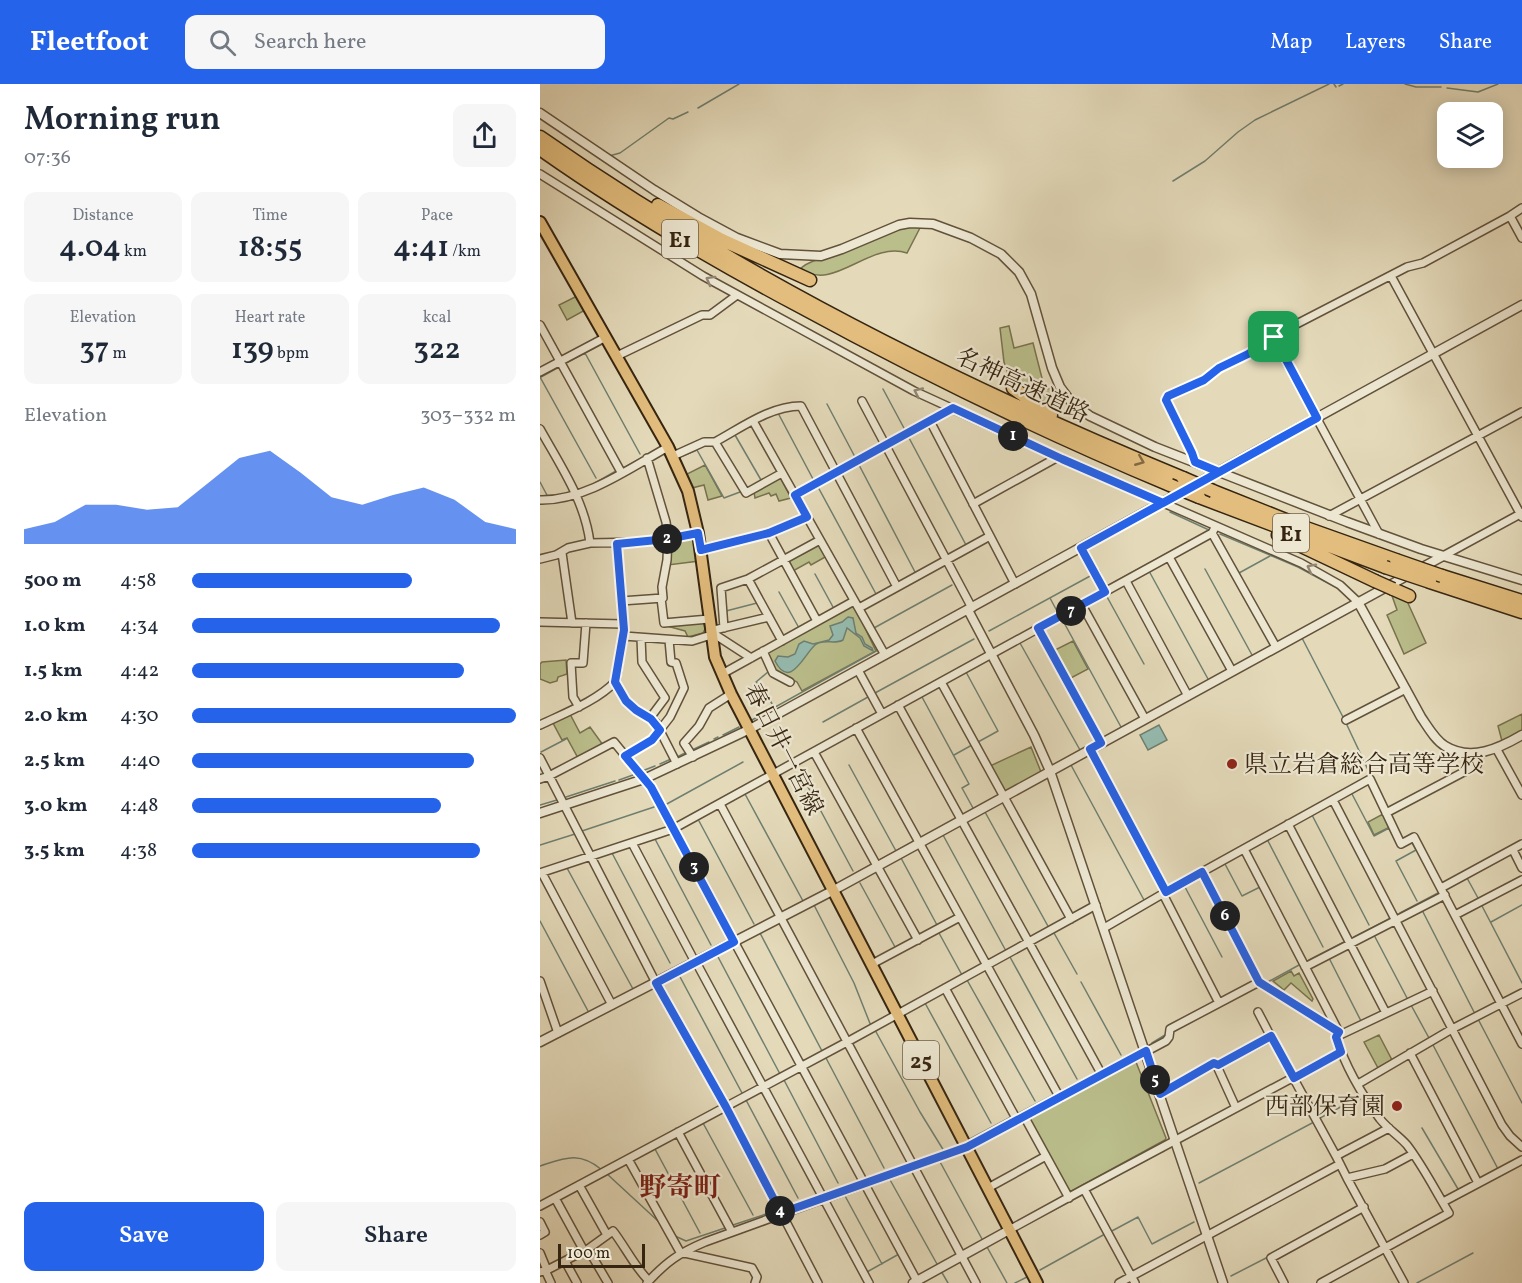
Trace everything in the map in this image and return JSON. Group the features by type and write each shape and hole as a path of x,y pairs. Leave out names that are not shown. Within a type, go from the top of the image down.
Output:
{"highway":[{"name":"名神高速道路","path":"540,137 669,221 818,306 873,341 1009,414 1170,486 1255,518 1390,563 1442,576 1522,601"},
{"name":"名神高速道路","path":"540,149 720,264 825,321 1100,444 1390,563 1430,582 1522,612"},
{"path":"562,153 575,157 694,225 810,280"},
{"path":"1013,388 1049,414 1084,431 1100,444"},
{"path":"1255,518 1269,531 1409,596"}],"main road":[{"name":"春日井一宮線","path":"540,222 670,452 688,491 701,550 715,657 731,694 1037,1283"}],"street":[{"path":"540,113 654,190 698,216 737,238 780,254 821,256 899,225 910,223 933,224 971,238 1001,254 1019,272 1031,294 1052,368 1060,387 1072,403 1099,420 1155,447 1329,516 1443,556 1522,580"},
{"path":"540,174 703,276 914,391 1163,503 1214,530 1323,574 1352,594 1358,602 1427,725 1445,746 1460,752 1481,752 1496,748 1522,735"},
{"path":"1195,462 1166,400 1168,396 1204,380 1219,368 1248,354 1274,337 1407,267 1423,263 1522,208"},
{"path":"1510,216 1522,238"},
{"path":"540,1042 834,890 1521,515 1391,276"},
{"path":"617,356 702,315 710,315 737,295"},
{"path":"540,813 644,779 750,729 1522,305"},
{"path":"540,325 621,472"},
{"path":"540,372 606,337"},
{"path":"1274,337 1379,534"},
{"path":"862,401 946,560 1050,771 1223,1283"},
{"path":"540,500 576,495 647,458 704,442 715,442 778,409 801,406 897,587"},
{"path":"795,495 953,408"},
{"path":"1329,516 1522,412"},
{"path":"753,421 885,655"},
{"path":"930,421 1015,584"},
{"path":"540,429 576,495 588,523 590,543"},
{"path":"715,442 743,492 746,493 782,473"},
{"path":"973,504 1058,457"},
{"path":"647,458 666,522 667,561 662,587 663,597 661,598 664,623 709,619"},
{"path":"701,550 769,533 807,517"},
{"path":"612,1005 541,873 673,829 1170,557 1214,530"},
{"path":"1214,530 1276,647"},
{"path":"540,559 562,553 568,548 590,543 617,544 698,533"},
{"path":"769,533 817,621"},
{"path":"859,608 990,536"},
{"path":"724,628 721,588 748,579 820,540"},
{"path":"617,544 624,636 615,682 626,701 650,718 660,730 677,764"},
{"path":"1081,548 1105,592"},
{"path":"562,553 572,623"},
{"path":"1170,557 1232,671"},
{"path":"748,579 782,641"},
{"path":"1126,581 1188,696"},
{"path":"621,601 661,598"},
{"path":"722,674 854,601"},
{"path":"1082,605 1145,719"},
{"path":"624,636 692,641 711,632 769,617"},
{"path":"540,622 623,624"},
{"path":"579,707 573,696 571,663 584,663 586,623"},
{"path":"1038,628 1101,743"},
{"path":"711,632 751,658"},
{"path":"641,638 642,662 665,698 650,718"},
{"path":"625,756 652,740 670,717 684,688 676,663 671,662 669,640"},
{"path":"763,651 774,673 790,682"},
{"path":"858,670 882,714"},
{"path":"540,725 579,707 615,682"},
{"path":"941,682 1071,919"},
{"path":"1346,720 1406,689"},
{"path":"693,757 684,743 699,726 709,708 731,694"},
{"path":"898,705 1102,1075"},
{"path":"856,728 1059,1098"},
{"path":"540,779 614,742 651,787 916,1282 1168,1143 1176,1141 1341,1052"},
{"path":"1496,748 1522,795"},
{"path":"1090,749 1219,1003"},
{"path":"814,752 918,940"},
{"path":"1386,813 1477,765 1481,752"},
{"path":"540,758 656,983 726,1107 818,1283"},
{"path":"1104,928 1370,780 1401,843 1414,837 1522,1044"},
{"path":"1333,800 1502,1125 1509,1136 1522,1147"},
{"path":"720,804 976,1283"},
{"path":"1288,824 1386,1013"},
{"path":"632,843 869,1283"},
{"path":"1305,967 1396,921 1522,844"},
{"path":"1244,849 1339,1032"},
{"path":"1513,850 1522,868"},
{"path":"1202,872 1259,982 1342,1034 1433,991"},
{"path":"1455,915 1522,880"},
{"path":"540,1206 801,1067 1096,905"},
{"path":"872,964 960,917"},
{"path":"540,981 558,1033"},
{"path":"650,1279 664,1264 681,1252 781,1213 967,1147 1166,1041 1170,1029 1259,982"},
{"path":"945,988 1069,1198"},
{"path":"1358,1084 1452,1029 1522,993"},
{"path":"1258,1012 1404,1283"},
{"path":"1322,1283 1449,1213 1413,1154 1381,1119 1358,1084 1341,1052 1336,1037 1339,1032"},
{"path":"1160,1094 1203,1069 1218,1065 1271,1036"},
{"path":"1410,1053 1478,1183"},
{"path":"1216,1064 1236,1108"},
{"path":"1119,1283 1133,1280 1389,1128"},
{"path":"678,1132 732,1232"},
{"path":"1347,1178 1384,1169 1413,1154"},
{"path":"988,1188 1046,1156"},
{"path":"628,1159 681,1252 752,1268 757,1277 755,1283"},
{"path":"1443,1202 1522,1160"},
{"path":"579,1185 607,1235"},
{"path":"1084,1189 1133,1280"},
{"path":"555,1198 608,1283"},
{"path":"1284,1283 1271,1258 1364,1207"},
{"path":"540,1222 545,1232 540,1235"},
{"path":"544,1271 586,1250 613,1231 627,1250 635,1267 658,1283"},
{"path":"540,1253 544,1271 551,1283"},
{"path":"565,1261 577,1283"}],"green space":[{"path":"921,226 907,253 893,251 879,254 825,275 813,274 801,268 888,233"},
{"path":"579,295 587,309 567,320 559,305"},
{"path":"1009,326 1014,348 1033,343 1046,389 1060,387 1066,394 1049,414 1013,388 1004,362 1000,328"},
{"path":"705,465 722,496 708,500 704,485 692,488 687,474"},
{"path":"780,477 791,498 779,501 776,494 771,496 769,493 755,498 754,492"},
{"path":"695,535 699,561 668,565 669,540"},
{"path":"819,545 827,556 793,571 789,564 790,561"},
{"path":"1391,593 1407,601 1426,643 1404,654 1387,615 1397,610"},
{"path":"852,605 876,651 802,691 797,682 774,670 765,652"},
{"path":"704,623 703,633 688,637 685,631 667,626"},
{"path":"1073,641 1088,669 1069,679 1053,651"},
{"path":"566,660 567,674 550,683 540,679 542,662"},
{"path":"570,714 580,733 590,727 603,745 578,758 567,738 562,740 553,723"},
{"path":"1522,714 1522,735 1503,745 1498,726"},
{"path":"1031,747 1041,772 1006,791 1002,790 990,766"},
{"path":"1383,814 1390,827 1374,835 1368,822"},
{"path":"1291,971 1294,976 1299,973 1312,1001 1291,983 1284,990 1273,981"},
{"path":"1379,1035 1392,1060 1378,1068 1364,1042"},
{"path":"1136,1062 1166,1138 1070,1192 1029,1118"}],"water":[{"path":"848,617 853,618 856,633 873,651 864,646 860,638 847,628 843,640 818,643 791,672 781,669 775,661 778,656 788,657 795,654 799,644 804,641 813,644 829,640 833,635 830,626"},
{"path":"1159,725 1167,740 1148,750 1140,735"}],"waterway":[{"path":"698,108 739,84"},
{"path":"1173,181 1205,161 1255,120 1329,84"},
{"path":"1339,86 1343,84"},
{"path":"1405,84 1416,87 1441,87"},
{"path":"1447,88 1478,92 1498,84"},
{"path":"609,156 620,153 669,118 673,119 688,112"},
{"path":"566,363 602,344"},
{"path":"585,353 640,454"},
{"path":"842,356 875,374"},
{"path":"541,377 559,367"},
{"path":"540,377 596,478"},
{"path":"883,389 905,430"},
{"path":"827,404 855,457"},
{"path":"778,413 813,479"},
{"path":"951,413 1045,456"},
{"path":"735,435 761,480"},
{"path":"908,436 966,545"},
{"path":"671,442 676,451"},
{"path":"623,468 660,448"},
{"path":"680,457 697,450 724,498 740,492"},
{"path":"1058,462 1144,499"},
{"path":"858,463 915,572"},
{"path":"588,487 616,471"},
{"path":"540,482 548,497"},
{"path":"818,487 876,594"},
{"path":"788,490 793,499"},
{"path":"1170,512 1209,530"},
{"path":"1220,534 1298,567 1337,588"},
{"path":"1099,570 1106,585 1109,585 1177,548"},
{"path":"1239,573 1270,556"},
{"path":"1205,569 1252,655"},
{"path":"1149,571 1208,679"},
{"path":"815,574 833,607"},
{"path":"989,631 1092,575"},
{"path":"874,628 952,585"},
{"path":"779,592 799,628"},
{"path":"1106,595 1144,664"},
{"path":"1050,598 1058,613"},
{"path":"726,611 757,603"},
{"path":"1062,619 1121,727"},
{"path":"752,720 876,651 877,648 871,637"},
{"path":"1302,638 1344,719"},
{"path":"875,693 974,639"},
{"path":"1020,643 1080,750"},
{"path":"768,672 756,682 774,707"},
{"path":"966,672 998,731 978,742"},
{"path":"823,722 868,697"},
{"path":"922,697 969,784 962,788 973,808"},
{"path":"1346,723 1370,774"},
{"path":"723,735 739,727"},
{"path":"714,739 718,737"},
{"path":"541,752 566,739"},
{"path":"692,750 709,742"},
{"path":"954,755 972,745"},
{"path":"677,757 685,753"},
{"path":"660,764 671,759"},
{"path":"665,805 743,762"},
{"path":"849,765 896,851"},
{"path":"1071,765 1144,900"},
{"path":"642,771 655,766"},
{"path":"619,780 633,775"},
{"path":"566,797 615,781"},
{"path":"808,787 853,871"},
{"path":"745,794 803,901"},
{"path":"1352,794 1374,836 1389,828 1400,847"},
{"path":"540,805 557,800"},
{"path":"582,831 654,807"},
{"path":"985,812 1049,928"},
{"path":"1312,815 1369,925"},
{"path":"699,821 754,924"},
{"path":"540,845 575,834"},
{"path":"943,835 1006,951"},
{"path":"655,839 711,945"},
{"path":"880,860 914,841"},
{"path":"1268,841 1323,947"},
{"path":"1410,842 1416,850 1396,861 1417,901"},
{"path":"1518,850 1522,848"},
{"path":"612,853 670,963"},
{"path":"1447,888 1510,855"},
{"path":"901,858 937,925"},
{"path":"842,881 872,864"},
{"path":"1225,864 1242,896 1260,887"},
{"path":"567,868 633,989"},
{"path":"1467,878 1478,898"},
{"path":"860,883 895,947"},
{"path":"1185,887 1222,957"},
{"path":"782,912 823,891"},
{"path":"1400,913 1438,893"},
{"path":"1481,904 1522,983"},
{"path":"814,905 854,983 871,1026"},
{"path":"1491,922 1522,905"},
{"path":"1422,910 1474,1012"},
{"path":"736,936 773,917"},
{"path":"1354,937 1389,919"},
{"path":"540,921 588,1011"},
{"path":"760,933 822,1051"},
{"path":"939,933 962,975"},
{"path":"1054,933 1077,974"},
{"path":"1374,935 1407,998"},
{"path":"698,956 727,941"},
{"path":"1309,960 1344,942"},
{"path":"717,955 780,1074"},
{"path":"1010,957 1077,1079"},
{"path":"1329,958 1361,1021"},
{"path":"661,975 689,960"},
{"path":"1266,983 1299,965"},
{"path":"679,975 742,1093"},
{"path":"967,980 1035,1101"},
{"path":"1081,982 1121,1055"},
{"path":"1174,1031 1259,986"},
{"path":"925,1003 991,1123"},
{"path":"1411,1005 1429,1038"},
{"path":"1478,1019 1522,1103"},
{"path":"875,1030 944,1151"},
{"path":"1152,1043 1165,1035"},
{"path":"684,1039 720,1104"},
{"path":"1433,1045 1498,1169"},
{"path":"1104,1068 1136,1051"},
{"path":"826,1058 884,1168"},
{"path":"1061,1091 1095,1073"},
{"path":"784,1080 838,1183"},
{"path":"1019,1113 1053,1095"},
{"path":"1320,1118 1361,1096"},
{"path":"746,1100 798,1198"},
{"path":"1187,1138 1231,1115"},
{"path":"968,1140 1011,1117"},
{"path":"1199,1183 1314,1122"},
{"path":"703,1123 753,1215"},
{"path":"1422,1128 1458,1189"},
{"path":"916,1161 957,1146"},
{"path":"655,1149 700,1233"},
{"path":"1126,1171 1156,1155"},
{"path":"540,1166 565,1159 579,1158 602,1170"},
{"path":"939,1160 982,1239"},
{"path":"865,1179 906,1164"},
{"path":"606,1173 658,1221"},
{"path":"1110,1180 1120,1174"},
{"path":"889,1178 937,1264"},
{"path":"824,1193 857,1182"},
{"path":"1090,1190 1105,1182"},
{"path":"844,1194 882,1264"},
{"path":"1050,1212 1082,1195"},
{"path":"783,1208 816,1196"},
{"path":"733,1225 772,1212"},
{"path":"1016,1230 1044,1215"},
{"path":"1110,1232 1138,1217 1152,1244 1194,1222"},
{"path":"675,1236 686,1241 725,1228"},
{"path":"1040,1270 1105,1234"},
{"path":"987,1247 1007,1283"},
{"path":"1347,1273 1385,1252"},
{"path":"1417,1283 1473,1253"},
{"path":"867,1272 899,1254"},
{"path":"1231,1276 1268,1257"},
{"path":"941,1271 948,1283"},
{"path":"1015,1283 1027,1277"}],"place":[{"name":"県立岩倉総合高等学校","path":"1232,764"},
{"name":"西部保育園","path":"1397,1106"}],"district":[{"name":"野寄町","path":"680,1187"}],"route":[{"path":"1274,337 1248,354 1219,368 1204,380 1168,396 1166,400 1195,462 1219,472 1163,503 1081,548 1105,592 1038,628 1101,743 1090,749 1166,892 1202,872 1259,982 1339,1032 1336,1037 1341,1052 1294,1078 1271,1036 1218,1065 1214,1063 1160,1094 1146,1051 967,1147 781,1213 726,1107 656,983 734,942 651,787 625,756 652,740 660,730 656,723 626,701 615,682 624,636 617,544 698,533 701,550 769,533 807,517 795,495 953,408 1163,503 1317,418 1274,337"}]}
